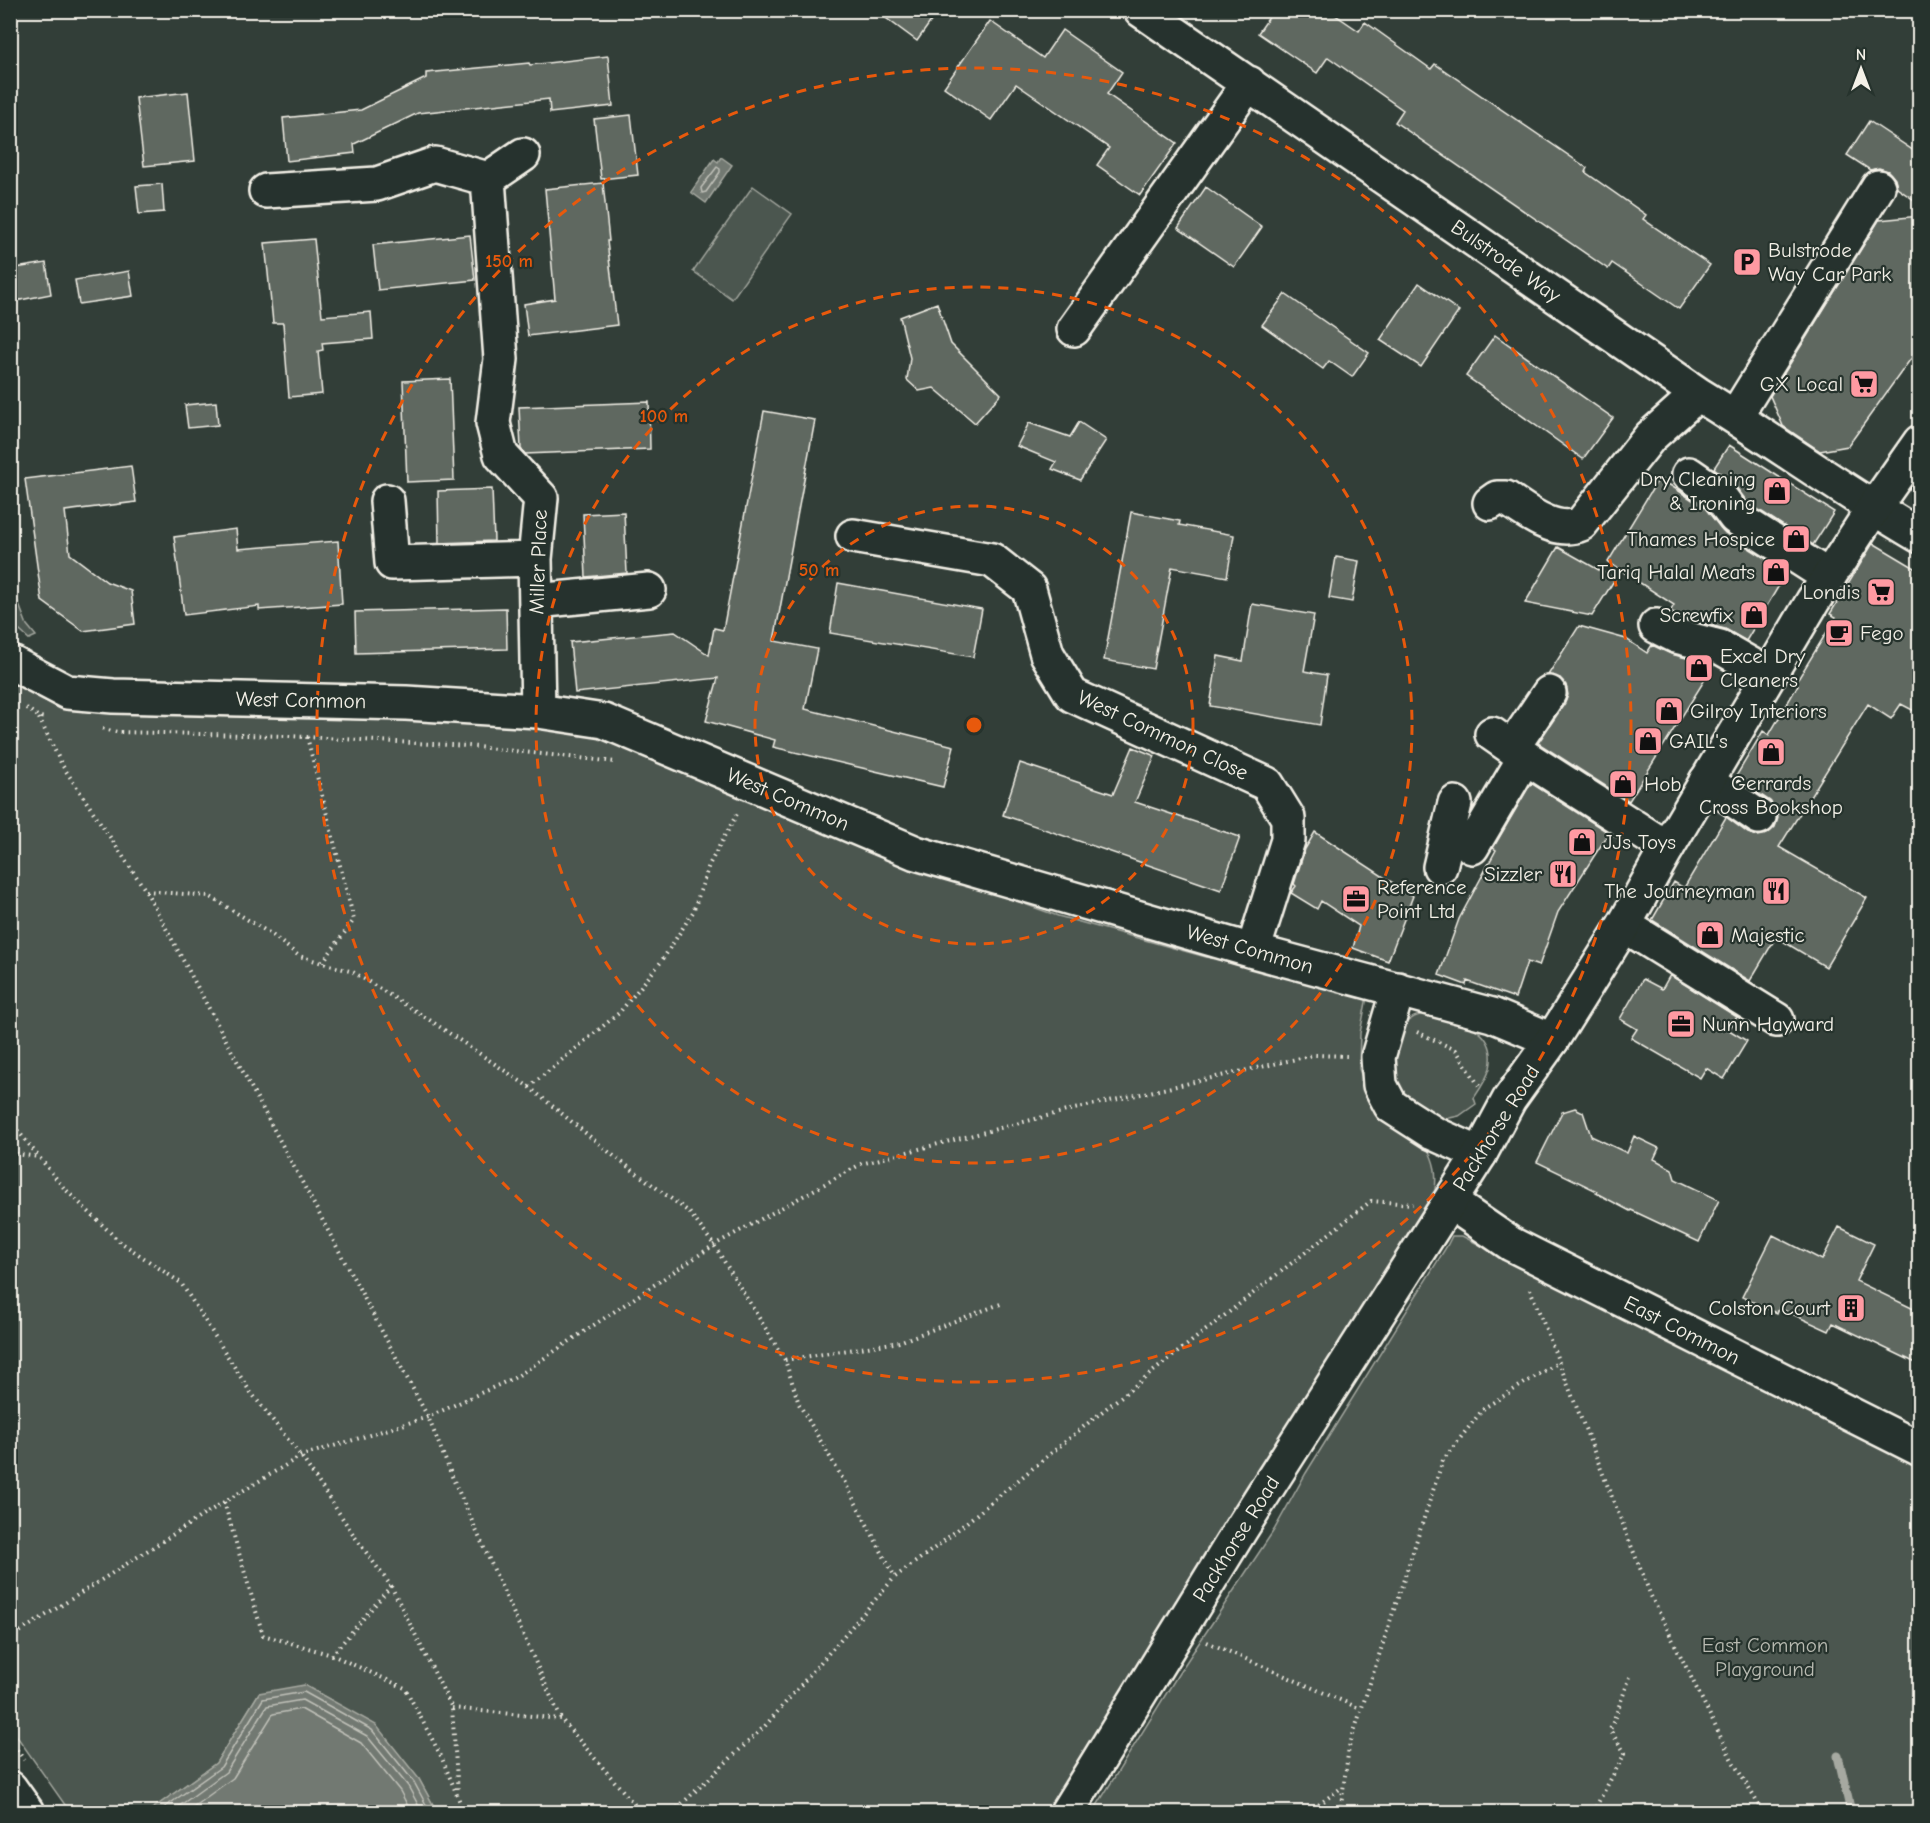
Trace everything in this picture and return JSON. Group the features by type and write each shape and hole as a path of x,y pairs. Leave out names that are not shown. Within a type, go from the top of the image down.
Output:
{"street":[{"name":"Bulstrode Way","path":"1142,10 1698,394 1873,509 1920,536"},
{"path":"1074,329 1249,83"},
{"path":"266,191 377,184 435,164 488,179 523,155"},
{"name":"Miller Place","path":"488,179 501,358 493,423 501,455 541,498 535,560 538,711"},
{"path":"1735,417 1878,187"},
{"path":"1490,503 1497,498 1506,498 1533,516 1554,525 1571,528 1581,524 1650,437 1698,394"},
{"name":"Packhorse Road","path":"1067,1812 1179,1629 1480,1154 1509,1100 1552,1040 1624,925 1813,601 1920,442"},
{"path":"1689,474 1718,494 1735,517 1829,578"},
{"path":"387,501 392,563 535,560"},
{"name":"West Common Close","path":"853,536 992,560 1029,589 1047,654 1072,696 1267,784 1299,812 1253,951"},
{"path":"536,601 650,590"},
{"path":"1656,626 1676,636 1720,647 1769,675"},
{"name":"West Common","path":"10,662 67,692 113,696 406,703 538,711 604,721 916,854 1253,951 1394,1004 1492,1015 1552,1040"},
{"path":"1472,847 1510,746 1549,693"},
{"path":"1510,746 1667,848"},
{"path":"1707,781 1759,817"},
{"path":"1440,867 1455,803"},
{"path":"1624,925 1777,1020"},
{"path":"1394,1004 1378,1057 1380,1085 1391,1106 1433,1133 1480,1154"},
{"name":"East Common","path":"1450,1202 1512,1244 1920,1449"},
{"path":"10,1788 27,1812"}],"path":[{"path":"50,719 39,717 62,765 147,891 428,1417 454,1481 561,1719 641,1812"},
{"path":"95,727 117,732 308,737 468,746 620,762"},
{"path":"308,737 354,920 322,963"},
{"path":"529,1088 619,1013 661,962 693,912 709,865 741,806"},
{"path":"147,891 209,896 271,934 299,956 353,972 428,1019 529,1088 615,1157 689,1212 714,1245 785,1360 799,1404 895,1576"},
{"path":"1394,1004 1456,1050 1483,1092"},
{"path":"10,1638 224,1502 301,1456 428,1417 516,1377 714,1245 861,1164 1074,1109 1314,1055 1378,1057"},
{"path":"10,1121 64,1188 119,1241 181,1282 249,1390 301,1456 391,1586 452,1708 458,1798"},
{"path":"10,1153 38,1157"},
{"path":"673,1812 765,1726 895,1576 940,1544 1109,1406 1371,1201 1413,1204 1450,1202"},
{"path":"1529,1287 1651,1596 1732,1760 1763,1812"},
{"path":"785,1360 899,1342 1003,1302"},
{"path":"1340,1812 1349,1747 1443,1461 1484,1408 1559,1362"},
{"path":"224,1502 263,1635 332,1655 405,1688 441,1756 464,1812"},
{"path":"332,1655 391,1586"},
{"path":"1179,1629 1361,1709"},
{"path":"1593,1812 1625,1753 1611,1730 1630,1677"},
{"path":"452,1708 561,1719"},
{"path":"1309,1812 1342,1788"}],"green space":[{"path":"753,186 792,214 732,299 693,271"},
{"path":"11,584 27,625 36,636 29,639 11,623"},
{"path":"10,671 282,708 592,732 910,863 1058,916 1206,957 1367,997 1360,1033 1359,1069 1370,1099 1427,1148 1435,1168 1435,1190 1234,1520 1050,1812 437,1812 419,1779 259,1693 216,1763 148,1812 70,1812 11,1728"},
{"path":"1428,1012 1473,1028 1488,1043 1491,1054 1490,1068 1474,1098 1476,1104 1459,1116 1445,1119 1434,1118 1403,1094 1395,1081 1389,1051 1403,1024"},
{"name":"East Common Playground","path":"1452,1236 1462,1236 1919,1467 1919,1812 1093,1812 1179,1673 1274,1530 1306,1473"}],"water":[{"path":"721,157 732,165 706,203 691,192 714,159 718,162"},
{"path":"304,1685 376,1725 419,1779 437,1812 148,1812 216,1763 259,1693"}],"building":[{"path":"875,10 939,10 917,41"},
{"path":"1274,10 1328,10 1359,31 1365,22 1431,69 1435,64 1587,168 1585,172 1646,215 1643,219 1710,265 1679,309 1612,263 1608,269 1395,122 1403,110 1328,57 1317,73 1258,33"},
{"path":"990,21 1043,58 1062,30 1122,72 1107,94 1177,143 1140,195 1097,165 1109,148 1016,84 991,120 944,87"},
{"path":"608,56 613,106 550,113 549,99 418,113 354,144 355,153 287,161 283,118 361,110 426,78 426,73"},
{"path":"188,92 195,161 144,166 136,98"},
{"path":"631,115 638,175 601,179 594,119"},
{"path":"1869,121 1920,155 1920,204 1897,188 1895,179 1888,171 1879,168 1870,170 1847,155"},
{"path":"603,183 617,325 528,336 524,304 555,299 545,189"},
{"path":"162,184 164,212 139,214 136,186"},
{"path":"1206,187 1262,227 1234,267 1178,228"},
{"path":"1920,216 1920,346 1848,446 1820,451 1783,426 1770,396 1879,220"},
{"path":"470,235 475,280 378,290 373,245"},
{"path":"314,239 322,316 371,312 373,339 322,343 323,350 318,351 322,394 289,397 283,323 273,323 265,243"},
{"path":"46,263 51,294 10,302 10,269"},
{"path":"129,271 133,296 79,304 75,280"},
{"path":"1419,283 1459,311 1421,367 1380,340"},
{"path":"1285,294 1369,353 1352,377 1329,361 1323,369 1262,325"},
{"path":"937,303 951,344 1001,394 975,423 934,388 919,391 907,380 910,358 900,317"},
{"path":"1495,335 1613,418 1583,459 1466,376"},
{"path":"450,379 454,480 407,482 403,381"},
{"path":"216,402 218,425 188,428 185,405"},
{"path":"649,402 650,449 525,454 521,449 519,407"},
{"path":"764,411 815,420 774,641 817,649 805,709 954,746 943,787 773,747 775,740 706,721 718,678 575,693 570,642 675,632 709,655 714,628 723,630"},
{"path":"1079,422 1106,440 1080,480 1052,469 1056,462 1017,446 1029,423 1070,437"},
{"path":"1729,445 1834,512 1813,545 1748,503 1733,483 1714,468"},
{"path":"131,466 136,502 65,511 70,554 107,582 131,591 135,624 83,631 42,601 25,479"},
{"path":"1659,478 1705,508 1725,533 1787,572 1746,641 1725,629 1683,618 1670,612 1674,605 1608,562"},
{"path":"492,489 494,541 439,543 438,491"},
{"path":"624,512 627,573 586,577 583,514"},
{"path":"1131,512 1180,521 1179,525 1234,535 1227,577 1172,567 1153,669 1104,660"},
{"path":"236,529 238,549 338,541 342,604 259,610 259,606 184,615 174,537"},
{"path":"1873,543 1920,571 1920,714 1901,704 1891,719 1868,704 1779,847 1867,898 1826,967 1776,937 1750,981 1652,920 1674,882 1684,888 1726,817 1748,833 1757,836 1767,834 1775,827 1778,818 1776,808 1770,801 1735,778 1763,731 1769,735 1798,685 1795,684 1836,617 1830,614"},
{"path":"1558,547 1615,579 1592,616 1525,603"},
{"path":"1336,557 1359,561 1352,602 1329,598"},
{"path":"838,583 982,609 973,657 830,633"},
{"path":"1252,604 1314,615 1304,671 1327,675 1320,725 1210,706 1218,656 1243,661"},
{"path":"506,608 507,649 356,653 355,612"},
{"path":"1579,626 1626,639 1647,653 1652,645 1671,654 1714,665 1629,801 1538,743 1568,695 1566,685 1560,678 1548,675"},
{"path":"1133,747 1155,756 1135,802 1240,837 1221,890 1003,815 1020,763 1113,794"},
{"path":"1531,783 1609,833 1558,912 1539,966 1527,962 1515,998 1467,981 1466,985 1439,975 1459,919 1496,850 1493,848"},
{"name":"Reference Point Ltd","path":"1315,832 1413,896 1388,961 1353,948 1359,926 1321,901 1317,909 1291,893 1296,886 1294,884 1305,849"},
{"name":"Nunn Hayward","path":"1670,975 1737,1017 1729,1030 1747,1041 1724,1079 1706,1068 1700,1078 1631,1038 1637,1029 1620,1019 1643,979 1662,989"},
{"path":"1575,1108 1583,1112 1591,1136 1627,1153 1634,1136 1659,1148 1654,1159 1672,1169 1675,1179 1719,1200 1699,1242 1630,1211 1596,1193 1597,1191 1537,1162 1562,1112"},
{"name":"Colston Court","path":"1839,1227 1874,1244 1856,1281 1920,1312 1920,1365 1833,1323 1829,1331 1779,1308 1777,1313 1742,1297 1773,1235 1822,1260"}],"waterway":[{"path":"1838,1756 1851,1812"}],"place":[{"name":"Bulstrode Way Car Park","path":"1747,262"},
{"name":"GX Local","path":"1864,384"},
{"name":"Dry Cleaning & Ironing","path":"1777,491"},
{"name":"Thames Hospice","path":"1796,539"},
{"name":"Tariq Halal Meats","path":"1776,572"},
{"name":"Londis","path":"1881,592"},
{"name":"Screwfix","path":"1754,615"},
{"name":"Fego","path":"1839,633"},
{"name":"Excel Dry Cleaners","path":"1699,668"},
{"name":"Gilroy Interiors","path":"1669,711"},
{"name":"GAIL's","path":"1648,741"},
{"name":"Gerrards Cross Bookshop","path":"1771,752"},
{"name":"Hob","path":"1623,784"},
{"name":"JJs Toys","path":"1582,842"},
{"name":"Sizzler","path":"1563,874"},
{"name":"The Journeyman","path":"1776,891"},
{"name":"Reference Point Ltd","path":"1356,899"},
{"name":"Majestic","path":"1710,935"},
{"name":"Nunn Hayward","path":"1681,1024"},
{"name":"Colston Court","path":"1851,1308"}]}
